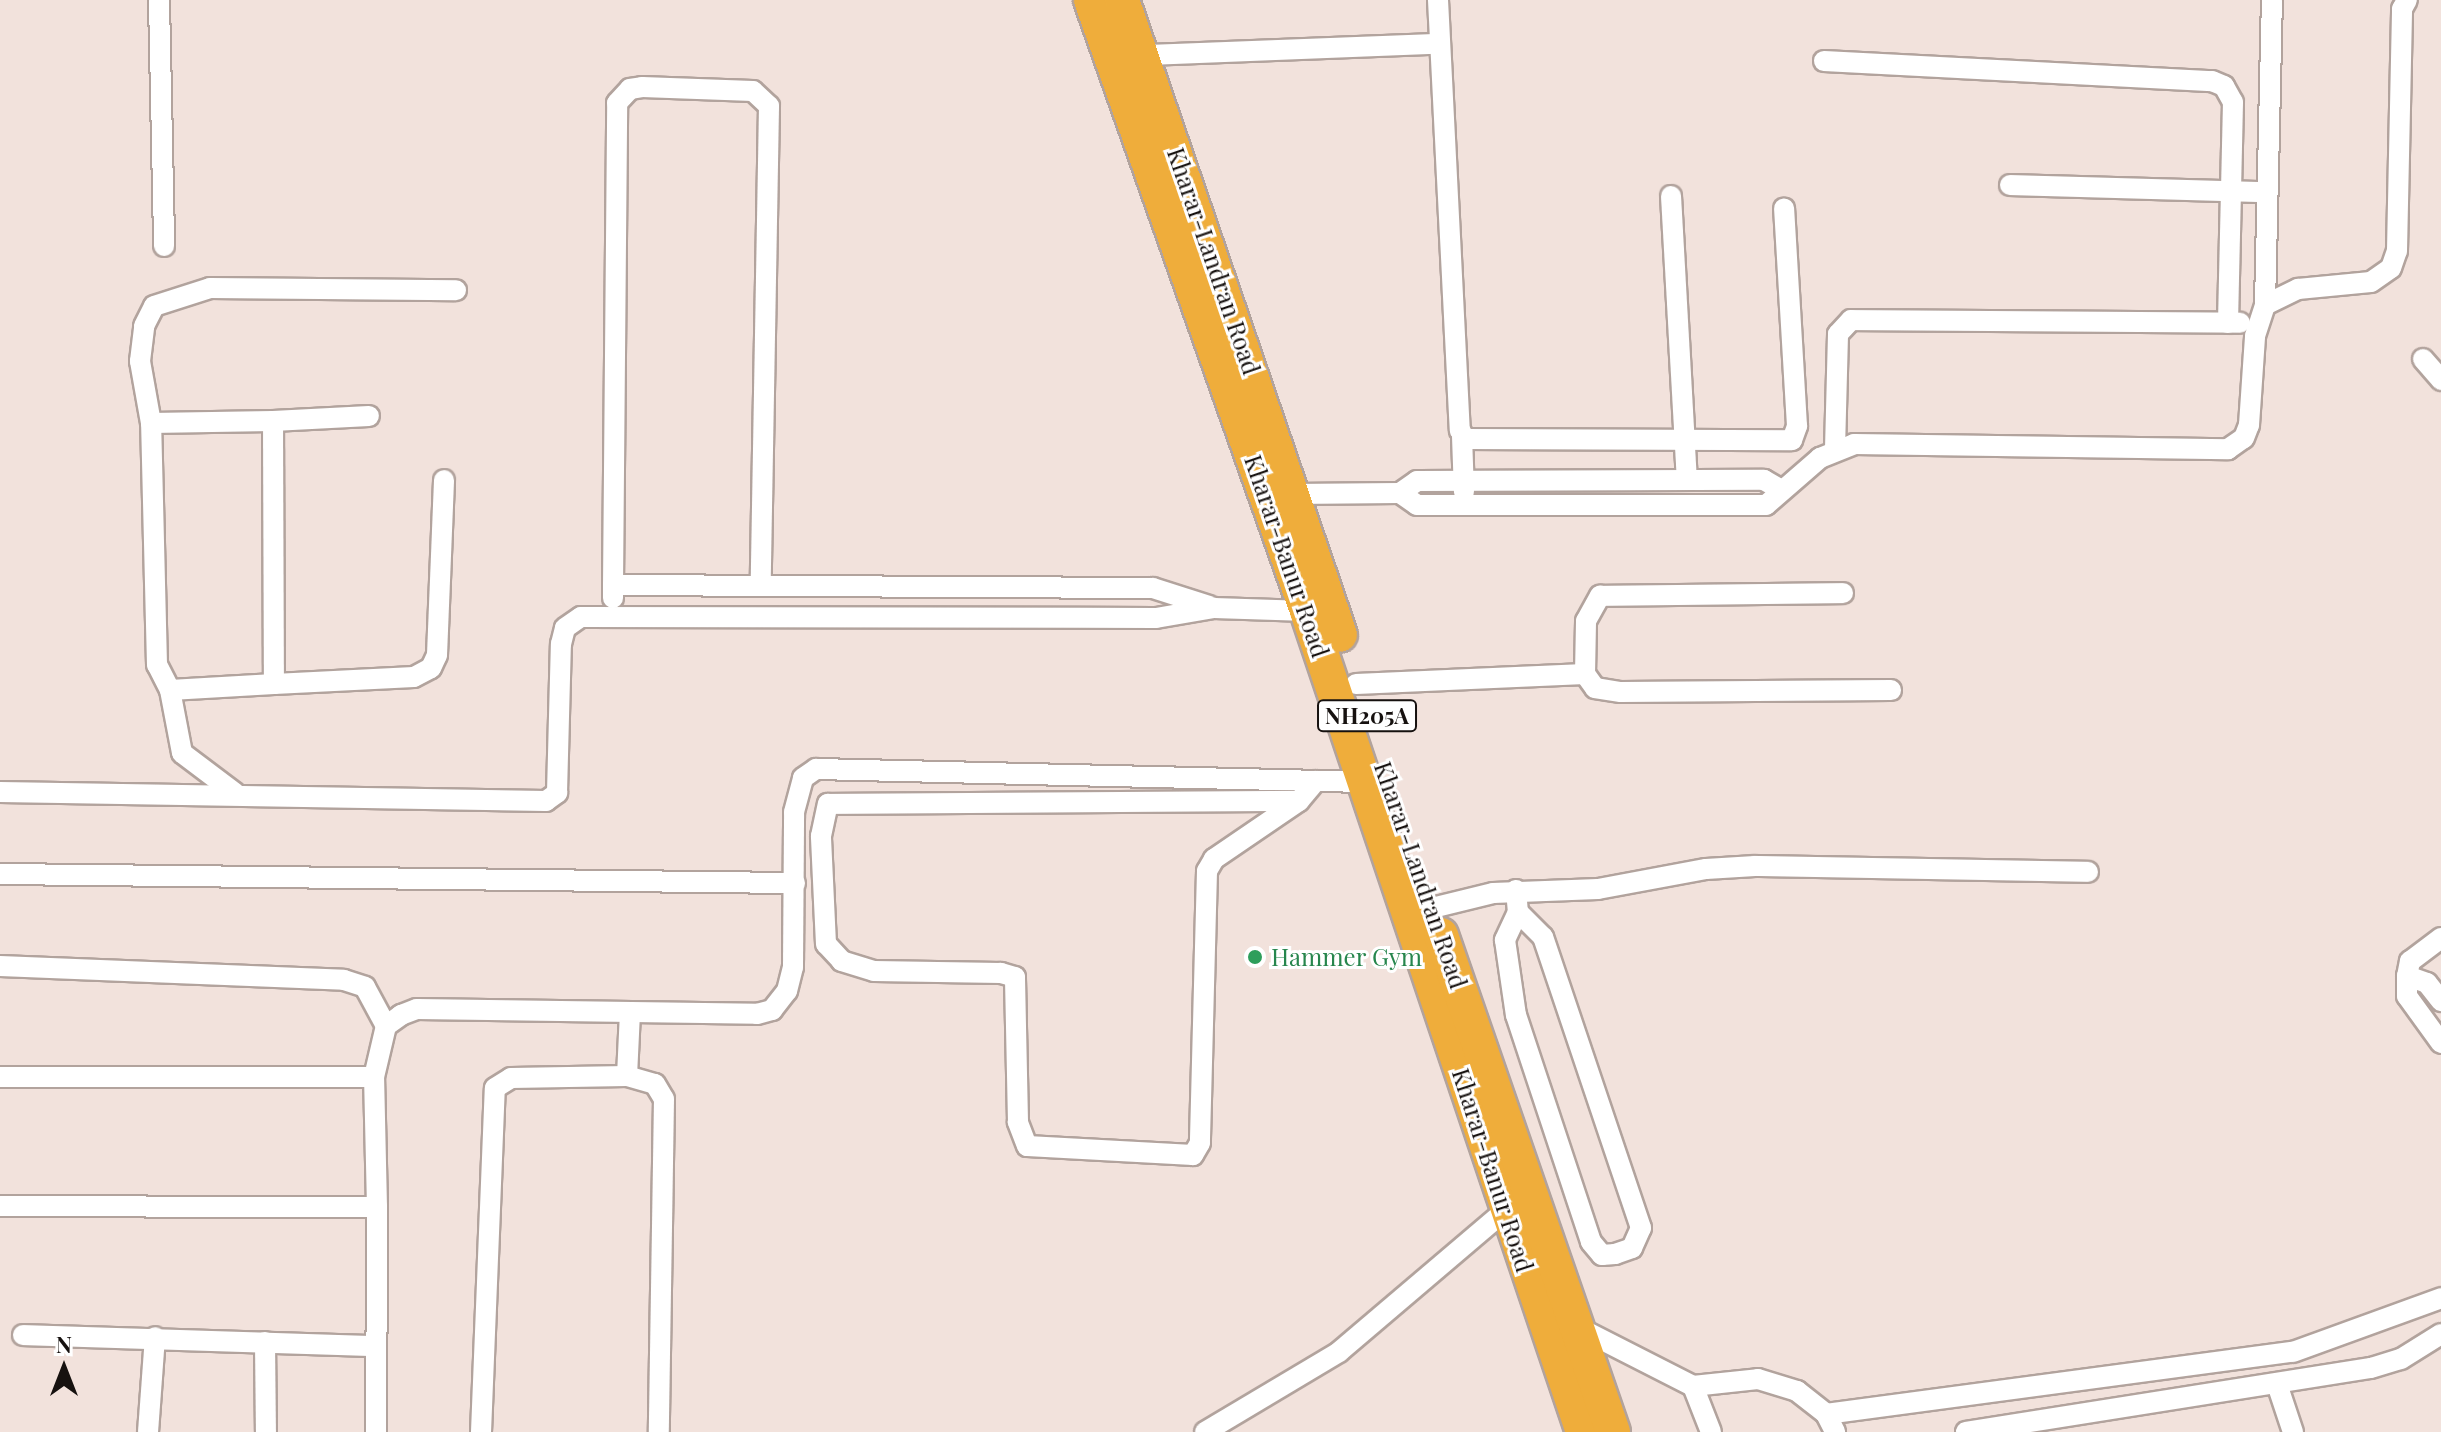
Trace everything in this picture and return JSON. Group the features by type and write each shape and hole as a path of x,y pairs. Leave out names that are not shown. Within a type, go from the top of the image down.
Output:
{"highway":[{"name":"Kharar-Banur Road","path":"1091,0 1307,611 1331,646 1365,782 1518,1202 1583,1432"},
{"name":"Kharar-Landran Road","path":"1122,0 1145,55 1292,494 1331,646 1356,684 1432,908 1518,1202 1577,1327 1613,1432"}],"street":[{"path":"159,0 164,246"},
{"path":"1438,0 1464,505"},
{"path":"1400,493 1417,505 1766,505 1835,449 1854,444 2228,449 2244,438 2249,425 2261,314 2272,0"},
{"path":"1835,449 1838,334 1851,320 2228,323 2261,314 2298,289 2371,282 2391,268 2397,251 2403,3"},
{"path":"1145,55 1438,44"},
{"path":"1824,61 2212,81 2224,86 2233,102 2228,323"},
{"path":"612,614 617,103 630,89 753,91 769,106 761,586"},
{"path":"2010,185 2266,192"},
{"path":"1671,196 1687,480"},
{"path":"1462,436 1470,441 1784,443 1796,435 1784,208"},
{"path":"238,795 205,776 182,753 170,690 157,665 151,423 141,378 144,326 154,306 174,296 210,288 456,290"},
{"path":"2423,359 2441,380"},
{"path":"151,423 369,416"},
{"path":"273,421 274,684"},
{"path":"170,690 414,677 431,668 437,655 444,480"},
{"path":"1292,494 1400,493 1417,481 1463,480 1764,480 1781,490"},
{"path":"613,585 1153,588 1214,608"},
{"path":"1843,593 1600,596 1586,621 1585,674 1595,688 1621,692 1891,690"},
{"path":"0,792 535,803 557,793 565,628 581,617 612,614 1156,618 1214,608 1307,611"},
{"path":"1356,684 1585,674"},
{"path":"386,1026 417,1009 757,1014 772,1010 787,991 793,967 794,812 803,778 816,769 1365,782"},
{"path":"1299,801 832,802 823,810 826,944 842,961 874,971 1001,973 1015,977 1018,1122 1027,1146 1193,1155 1200,1143 1207,871 1214,859 1299,801 1316,781"},
{"path":"1432,908 1516,890 1598,889 1706,869 1755,866 2088,872"},
{"path":"0,874 795,883"},
{"path":"1516,890 1518,912 1505,940 1516,1015 1591,1242 1602,1255 1615,1254 1632,1248 1641,1228 1543,937 1518,912"},
{"path":"2441,938 2410,961 2407,976 2407,996 2441,1043"},
{"path":"0,966 344,980 365,987 386,1026 374,1077 376,1432"},
{"path":"2407,976 2427,983 2441,1001"},
{"path":"627,1076 630,1012"},
{"path":"481,1432 495,1088 511,1078 627,1076 655,1084 664,1099 659,1432"},
{"path":"0,1077 374,1077"},
{"path":"1205,1432 1339,1352 1518,1202"},
{"path":"0,1206 377,1207"},
{"path":"1577,1327 1693,1386 1758,1379 1797,1391 1831,1423 2293,1352 2441,1298"},
{"path":"1966,1432 2386,1364 2441,1334"},
{"path":"23,1335 376,1346"},
{"path":"148,1432 155,1337"},
{"path":"265,1342 266,1432"},
{"path":"2277,1384 2293,1432"},
{"path":"1693,1386 1711,1432"}],"place":[{"name":"Hammer Gym","path":"1255,957"}]}
